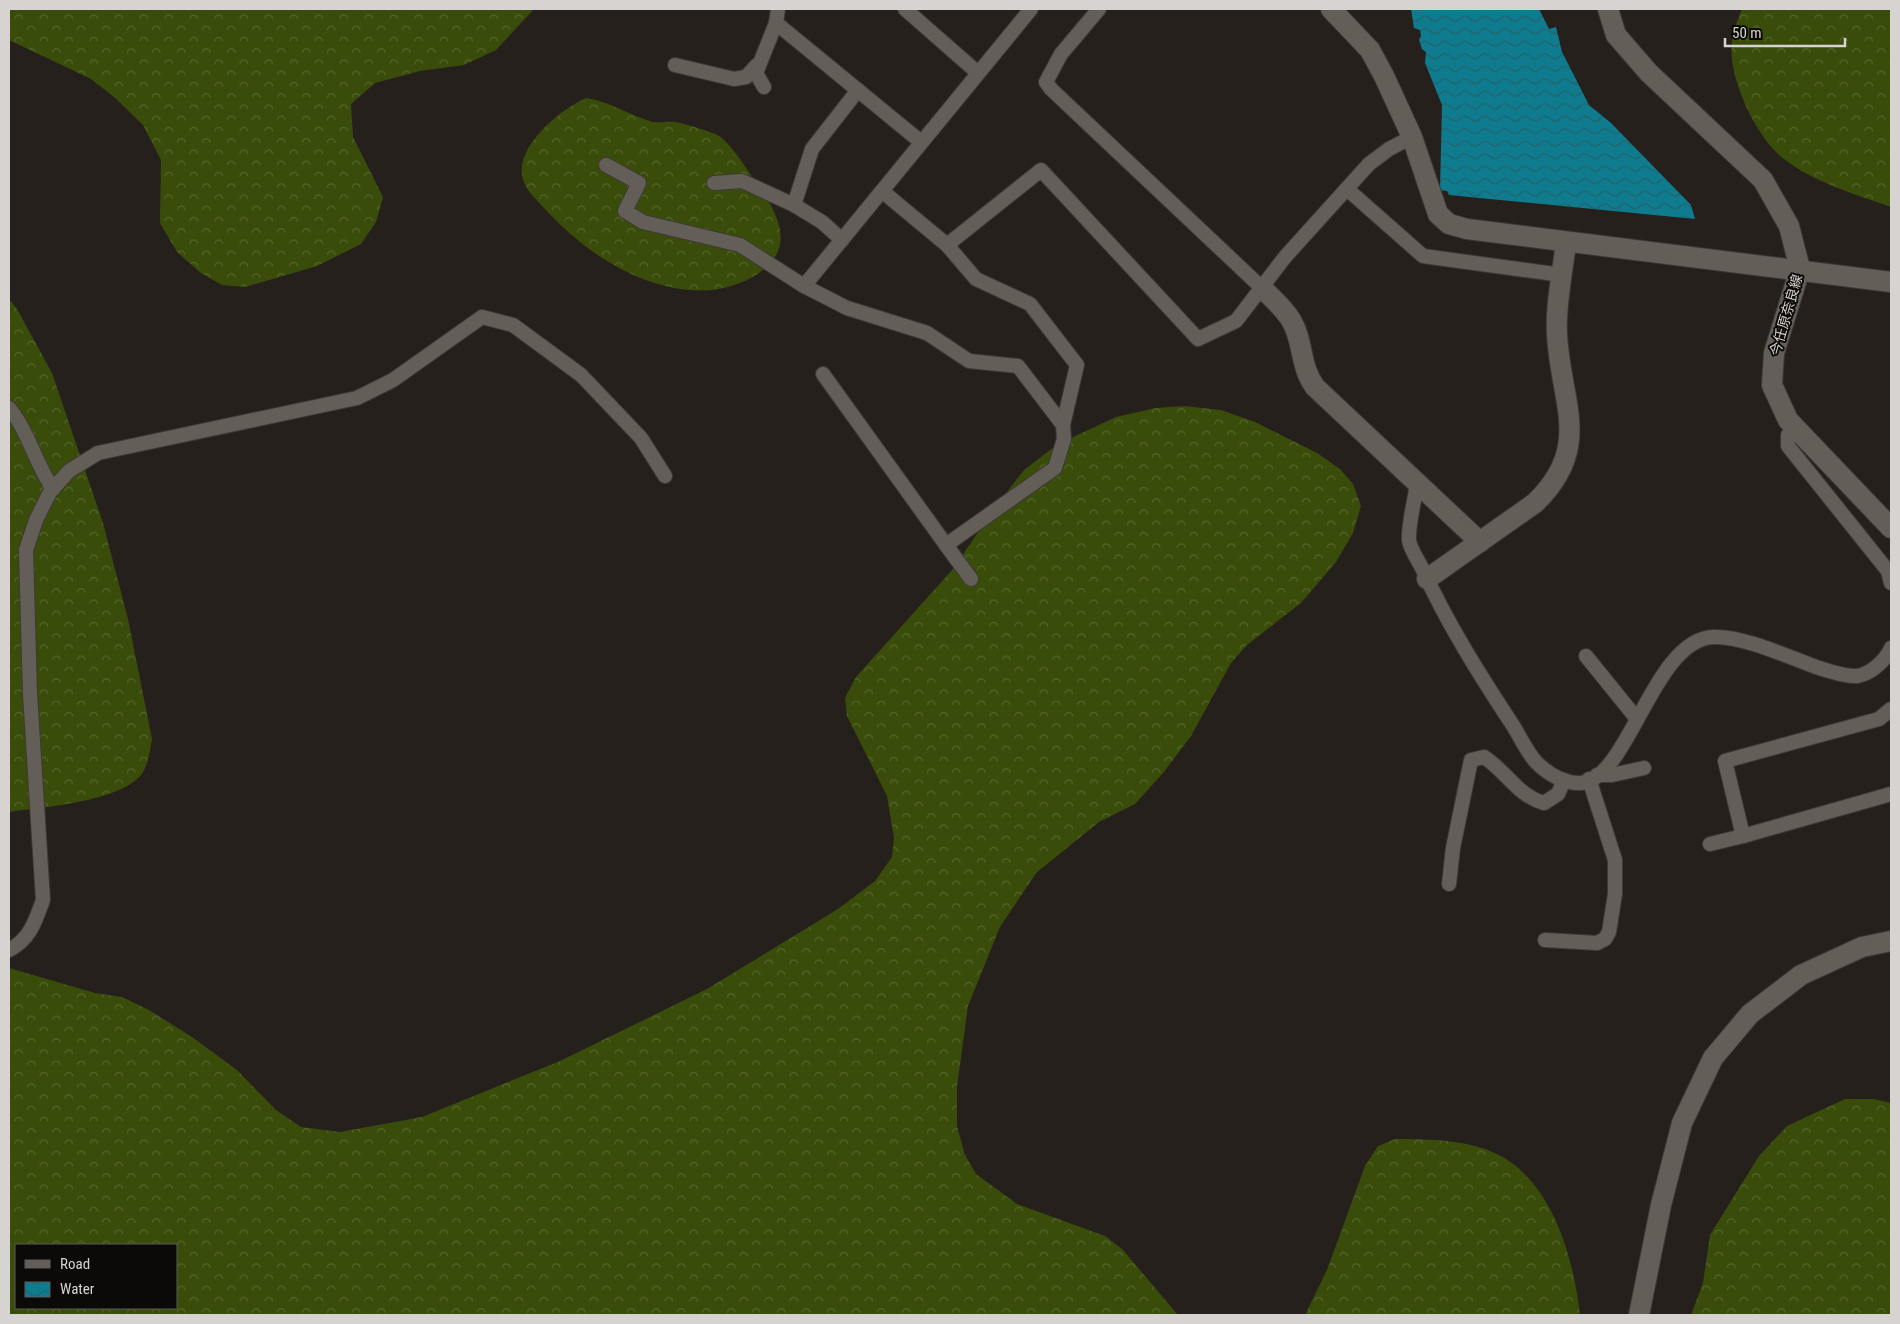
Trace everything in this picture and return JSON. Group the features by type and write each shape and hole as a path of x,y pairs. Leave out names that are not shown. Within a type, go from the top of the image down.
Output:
{"street":[{"path":"764,87 756,73 757,65 776,23 778,9"},
{"path":"905,9 978,73"},
{"path":"804,286 1031,9"},
{"path":"1099,9 1061,54 1046,82 1051,89 1262,288 1292,321 1299,340 1302,361 1315,388 1480,542"},
{"path":"1331,9 1370,50 1412,137 1438,214 1449,224 1467,229 1566,242 1891,282"},
{"name":"今任原奈良線","path":"1608,9 1616,34 1649,73 1763,180 1789,226 1800,270 1774,353 1772,385 1788,420 1891,528"},
{"path":"776,23 921,142"},
{"path":"675,66 734,79 746,77 757,65"},
{"path":"794,205 812,148 858,90"},
{"path":"946,245 1041,170 1198,339 1236,321 1285,257 1369,164 1389,149 1412,137"},
{"path":"606,165 639,183 625,211 630,216 643,222 740,244 804,286 847,308 927,333 969,361 1018,366 1063,425"},
{"path":"714,183 742,181 794,205 822,222 842,240"},
{"path":"1347,189 1423,256 1562,275"},
{"path":"882,192 946,245 976,279 1030,304 1077,365 1063,425 1064,439 1055,468 946,545"},
{"path":"1427,579 1535,503 1548,490 1566,458 1570,442 1570,420 1556,333 1566,242"},
{"path":"9,950 22,943 34,925 43,900 30,694 26,550 36,520 53,488 69,471 98,452 357,398 393,380 482,317 513,325 581,375 641,438 664,476"},
{"path":"823,374 971,579"},
{"path":"9,408 22,424 43,475 53,488"},
{"path":"1796,428 1788,436 1788,446 1888,571 1891,581"},
{"path":"1417,483 1409,541 1427,579 1465,651 1536,762 1555,776 1564,780 1582,783 1593,777 1614,760 1667,668 1688,646 1711,636 1733,638 1834,673 1857,676 1872,670 1888,656 1891,648"},
{"path":"1586,656 1637,719"},
{"path":"1742,836 1725,761 1879,719 1891,708"},
{"path":"1449,884 1453,848 1471,760 1484,757 1532,800 1544,803 1558,794 1564,780"},
{"path":"1593,777 1612,776 1644,768"},
{"path":"1545,940 1596,943 1605,939 1609,932 1616,894 1615,860 1593,777"},
{"path":"1710,844 1891,794"},
{"path":"1639,1315 1661,1205 1682,1123 1713,1058 1750,1014 1801,976 1862,947 1891,941"}],"green space":[{"path":"9,9 534,9 496,50 464,65 420,71 375,83 351,104 353,137 383,197 376,222 361,244 317,266 245,287 222,285 201,273 177,252 160,223 161,160 143,125 114,97 91,79 9,40"},
{"path":"1742,9 1891,9 1891,207 1809,175 1784,159 1763,137 1746,105 1734,71 1732,41"},
{"path":"586,98 603,102 653,122 680,123 710,132 723,139 761,189 776,216 780,230 780,243 776,255 769,264 760,273 736,285 724,288 688,290 664,286 619,268 579,241 561,225 527,189 522,175 522,163 534,140 543,129 565,110"},
{"path":"9,299 17,309 52,373 103,523 128,619 152,739 145,767 141,775 130,784 98,797 79,802 9,812"},
{"path":"1184,406 1221,410 1255,422 1317,453 1340,469 1353,484 1361,506 1353,533 1336,562 1301,603 1247,645 1231,663 1191,736 1163,773 1135,804 1099,822 1036,873 1000,927 968,1006 957,1087 957,1126 965,1155 976,1174 1017,1204 1105,1236 1123,1250 1178,1315 9,1315 9,968 95,993 122,997 149,1010 192,1037 237,1070 276,1110 301,1127 340,1132 422,1117 560,1061 707,989 838,909 875,881 892,857 894,838 887,796 847,716 845,698 856,677 953,569 996,506 1024,470 1058,444 1116,417 1156,408"},
{"path":"1845,1099 1874,1099 1891,1103 1891,1315 1691,1315 1703,1283 1710,1235 1759,1156 1787,1126"},
{"path":"1395,1139 1426,1139 1468,1144 1502,1157 1522,1172 1539,1191 1553,1214 1571,1265 1580,1315 1305,1315 1327,1270 1365,1166 1378,1146"}],"water":[{"path":"1411,9 1539,9 1549,29 1556,27 1562,52 1589,105 1611,123 1691,205 1695,219 1449,195 1447,191 1440,190 1442,105 1425,63 1426,52 1422,49 1419,40 1421,36 1420,30 1414,28"}]}
